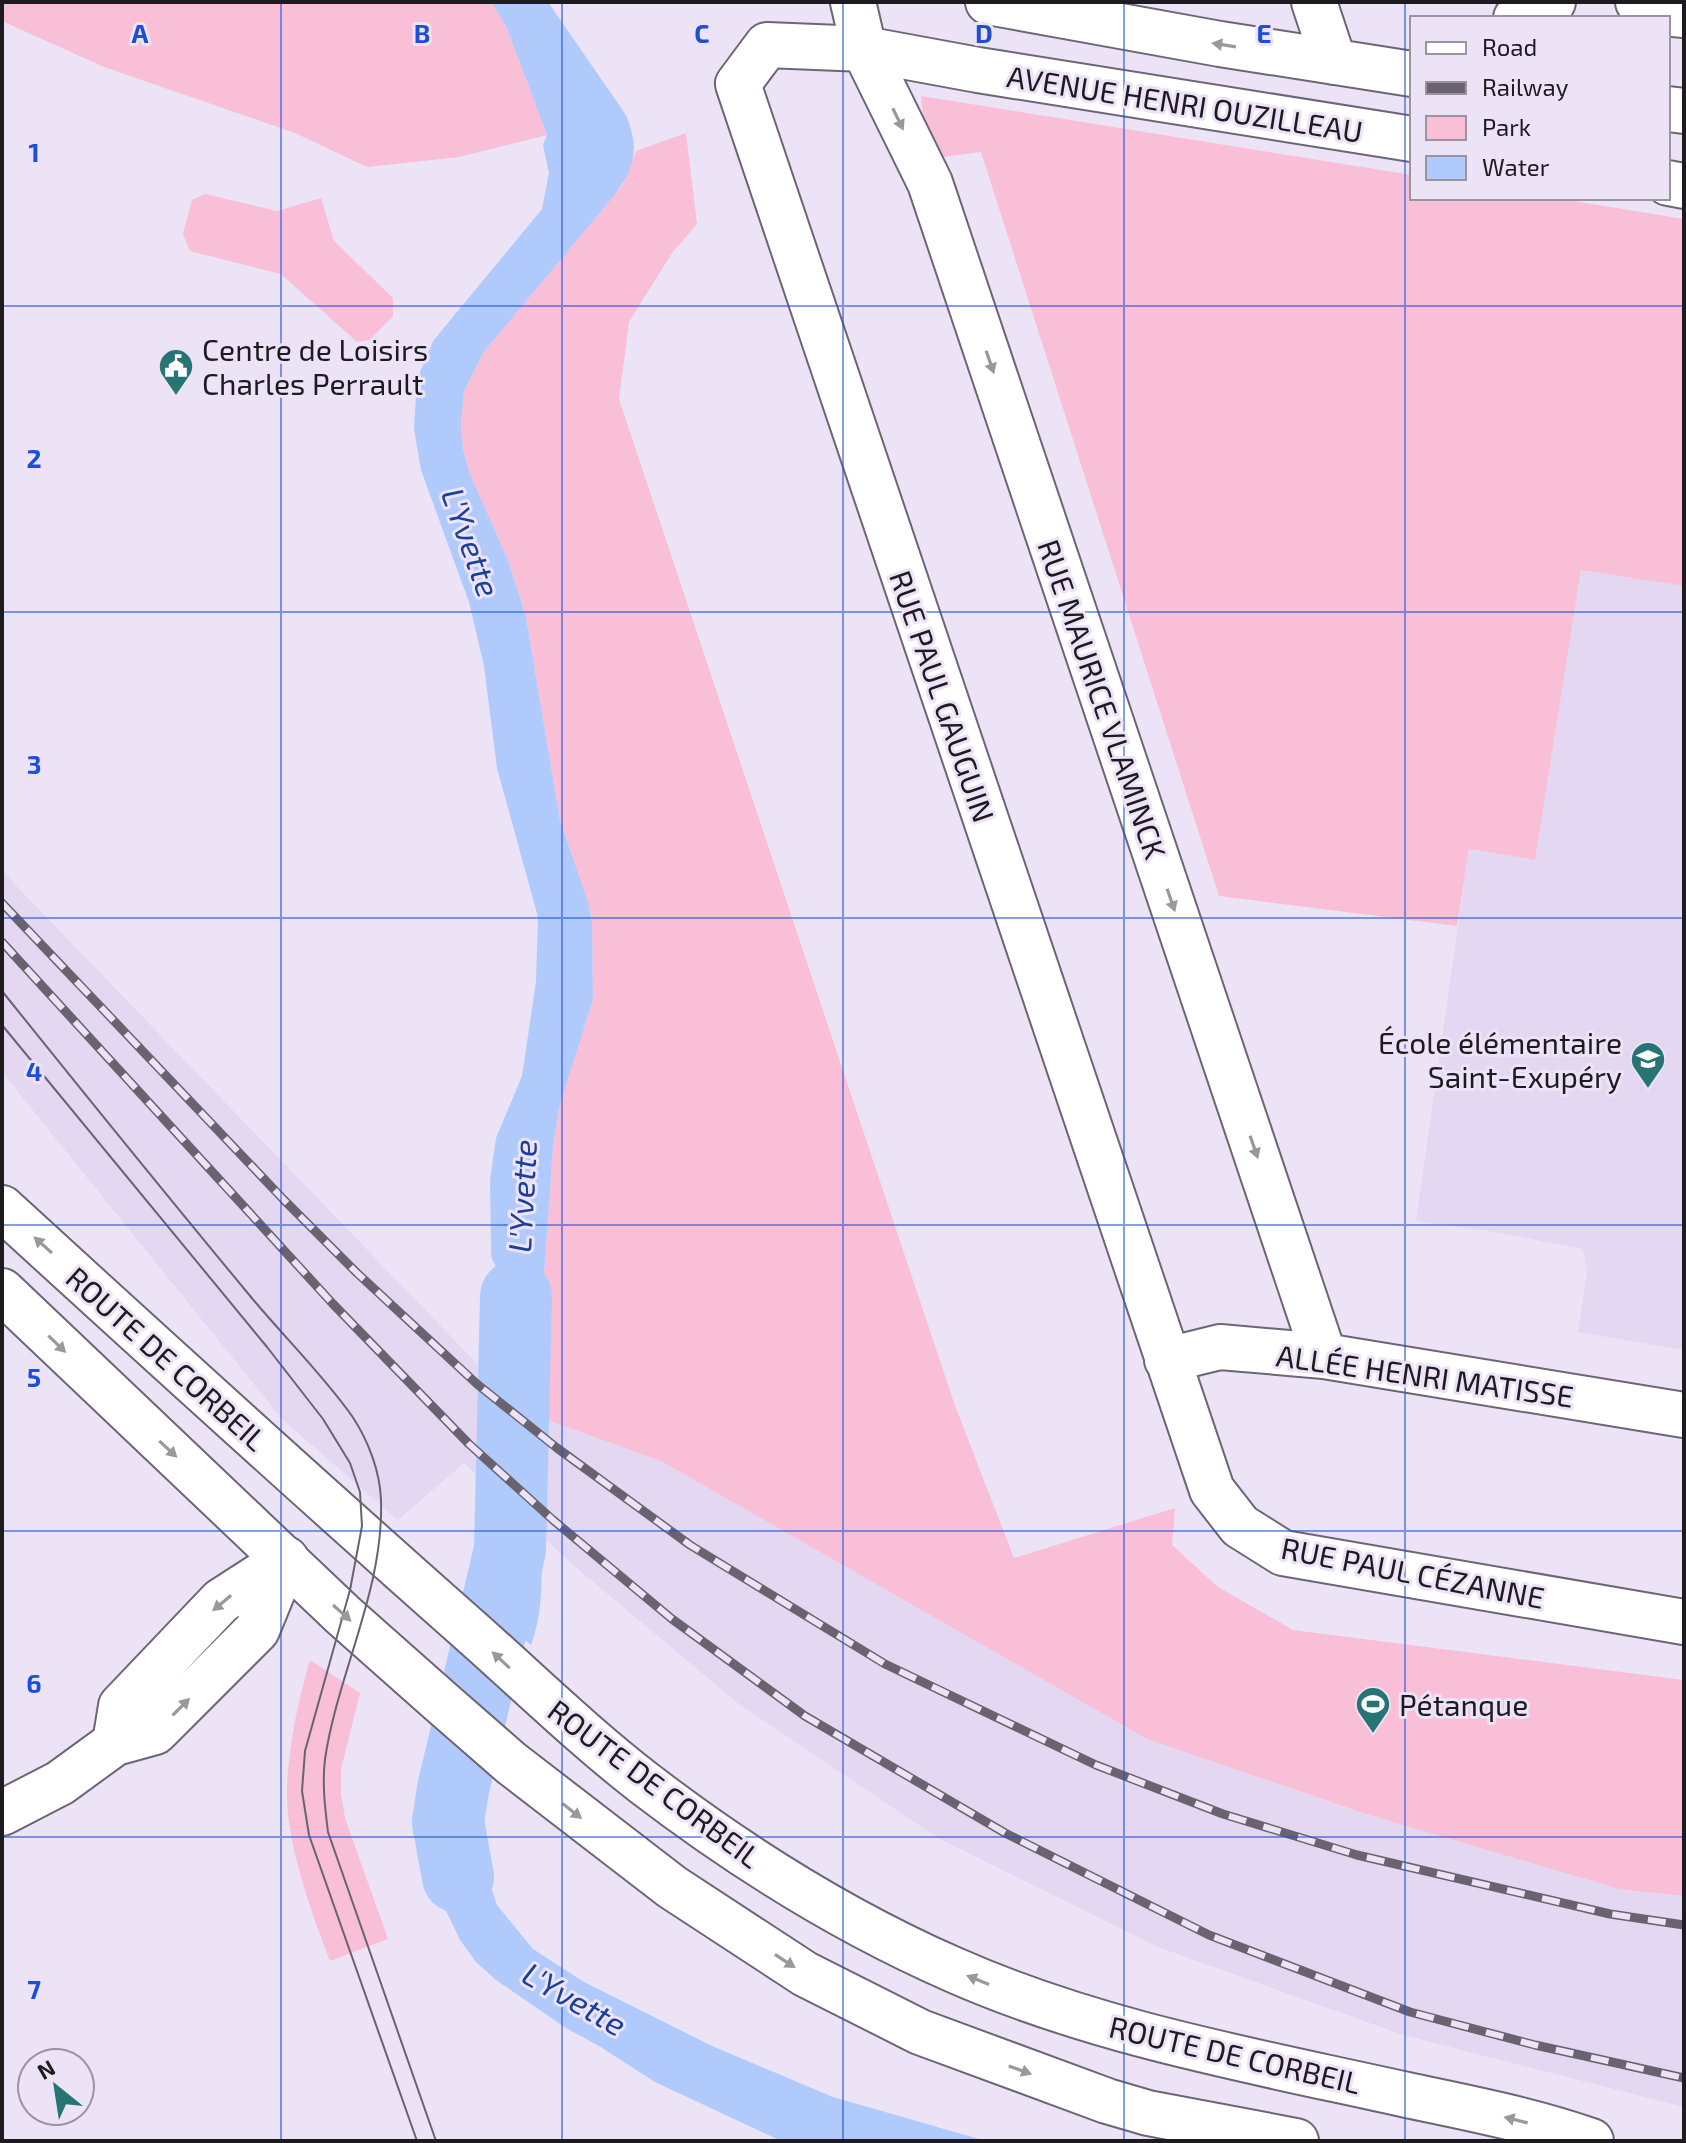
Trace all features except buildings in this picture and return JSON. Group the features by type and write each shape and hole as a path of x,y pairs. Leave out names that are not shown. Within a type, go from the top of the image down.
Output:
{"street":[{"path":"853,2 864,49"},
{"path":"988,2 1410,74"},
{"path":"1314,2 1334,62"},
{"path":"1521,16 1553,2"},
{"path":"1638,2 1663,13 1684,15"},
{"name":"RUE PAUL GAUGUIN","path":"864,49 767,45 738,84 1195,1445"},
{"name":"AVENUE HENRI OUZILLEAU","path":"864,49 1410,139"},
{"name":"RUE MAURICE VLAMINCK","path":"864,49 930,183 1324,1356"},
{"name":"ROUTE DE CORBEIL","path":"2,1208 539,1694 642,1781 732,1848 833,1908 950,1968 1051,2009 1132,2032 1483,2111 1591,2141"},
{"name":"ROUTE DE CORBEIL","path":"2,1291 343,1615 511,1763 672,1887 805,1974 920,2032 1107,2101 1148,2113 1296,2141"},
{"name":"ALLÉE HENRI MATISSE","path":"1167,1360 1220,1347 1324,1356 1684,1415"},
{"name":"RUE PAUL CÉZANNE","path":"1195,1445 1212,1490 1240,1526 1283,1553 1684,1622"},
{"path":"2,1813 60,1783 115,1743 155,1732 257,1630 286,1559 328,1505"}],"shaded area":[{"path":"1581,570 1684,586 1684,1350 1578,1332 1587,1272 1583,1249 1416,1221 1469,849 1535,860"},
{"path":"2,871 487,1374 545,1419 661,1461 1147,1739 1366,1814 1619,1889 1684,1896 1684,2107 1403,2035 1158,1947 938,1838 740,1705 572,1564 464,1463 398,1520 282,1419 2,1072"}],"green space":[{"path":"2,2 491,2 506,26 547,135 459,157 367,167 295,133 104,67 2,21"},
{"path":"921,96 1410,175 1410,200 1567,200 1684,219 1684,586 1581,570 1535,860 1469,849 1457,926 1219,896 981,152 943,157 924,124"},
{"path":"686,133 697,224 672,253 629,322 619,399 954,1403 1014,1558 1175,1508 1172,1545 1218,1587 1293,1630 1684,1680 1684,1896 1619,1889 1366,1814 1147,1739 661,1461 545,1419 544,1274 553,1148 559,1108 593,1000 592,921 560,820 526,617 508,560 470,474 463,449 461,424 464,391 483,353 623,184 636,151"},
{"path":"205,194 277,211 321,198 334,241 393,298 393,316 370,340 357,342 281,274 190,251 183,234 192,200"},
{"path":"310,1660 360,1693 341,1769 341,1794 345,1818 388,1939 330,1961 301,1876 287,1808 292,1739"}],"water":[{"path":"491,2 548,2 626,115 634,148 626,177 613,197 483,353 464,391 461,424 463,449 470,474 508,560 526,617 560,820 592,921 593,1000 559,1108 553,1148 544,1274 545,1419 493,1375 490,1180 496,1138 522,1076 536,982 538,917 497,768 484,666 469,602 421,470 414,429 420,372 433,341 542,209 549,173 543,145 547,135 506,26"},
{"path":"490,1487 542,1529 540,1602 531,1645 481,1600 490,1567"},
{"path":"434,1763 476,1800 478,1849 497,1905 533,1949 584,1982 712,2046 833,2097 986,2141 781,2141 655,2082 566,2028 496,1980 476,1962 460,1940 421,1845 420,1808"}],"pier":[{"path":"488,1251 503,1281 501,1387 489,1375"},
{"path":"490,1483 499,1488 497,1564 486,1563 486,1487"}],"waterway":[{"name":"L'Yvette","path":"458,1877 448,1822 453,1789 510,1550 516,1296"}],"tram line":[{"path":"2,991 246,1291 340,1400 368,1445 380,1489 380,1533 368,1599 331,1727 324,1768 325,1805 328,1832 436,2141"},
{"path":"2,1025 267,1347 323,1419 350,1463 360,1492 362,1526 350,1590 305,1751 302,1791 309,1835 417,2141"}],"railway":[{"path":"2,903 284,1200 357,1273 477,1384 557,1448 690,1545 885,1664 1096,1765 1223,1814 1357,1855 1610,1914 1684,1925"},
{"path":"2,942 333,1304 469,1444 553,1520 672,1619 805,1716 1005,1833 1209,1935 1410,2012 1535,2045 1684,2078"}],"place":[{"name":"Centre de Loisirs Charles Perrault","path":"176,397"},
{"name":"École élémentaire Saint-Exupéry","path":"1648,1090"},
{"name":"Pétanque","path":"1373,1735"}]}
